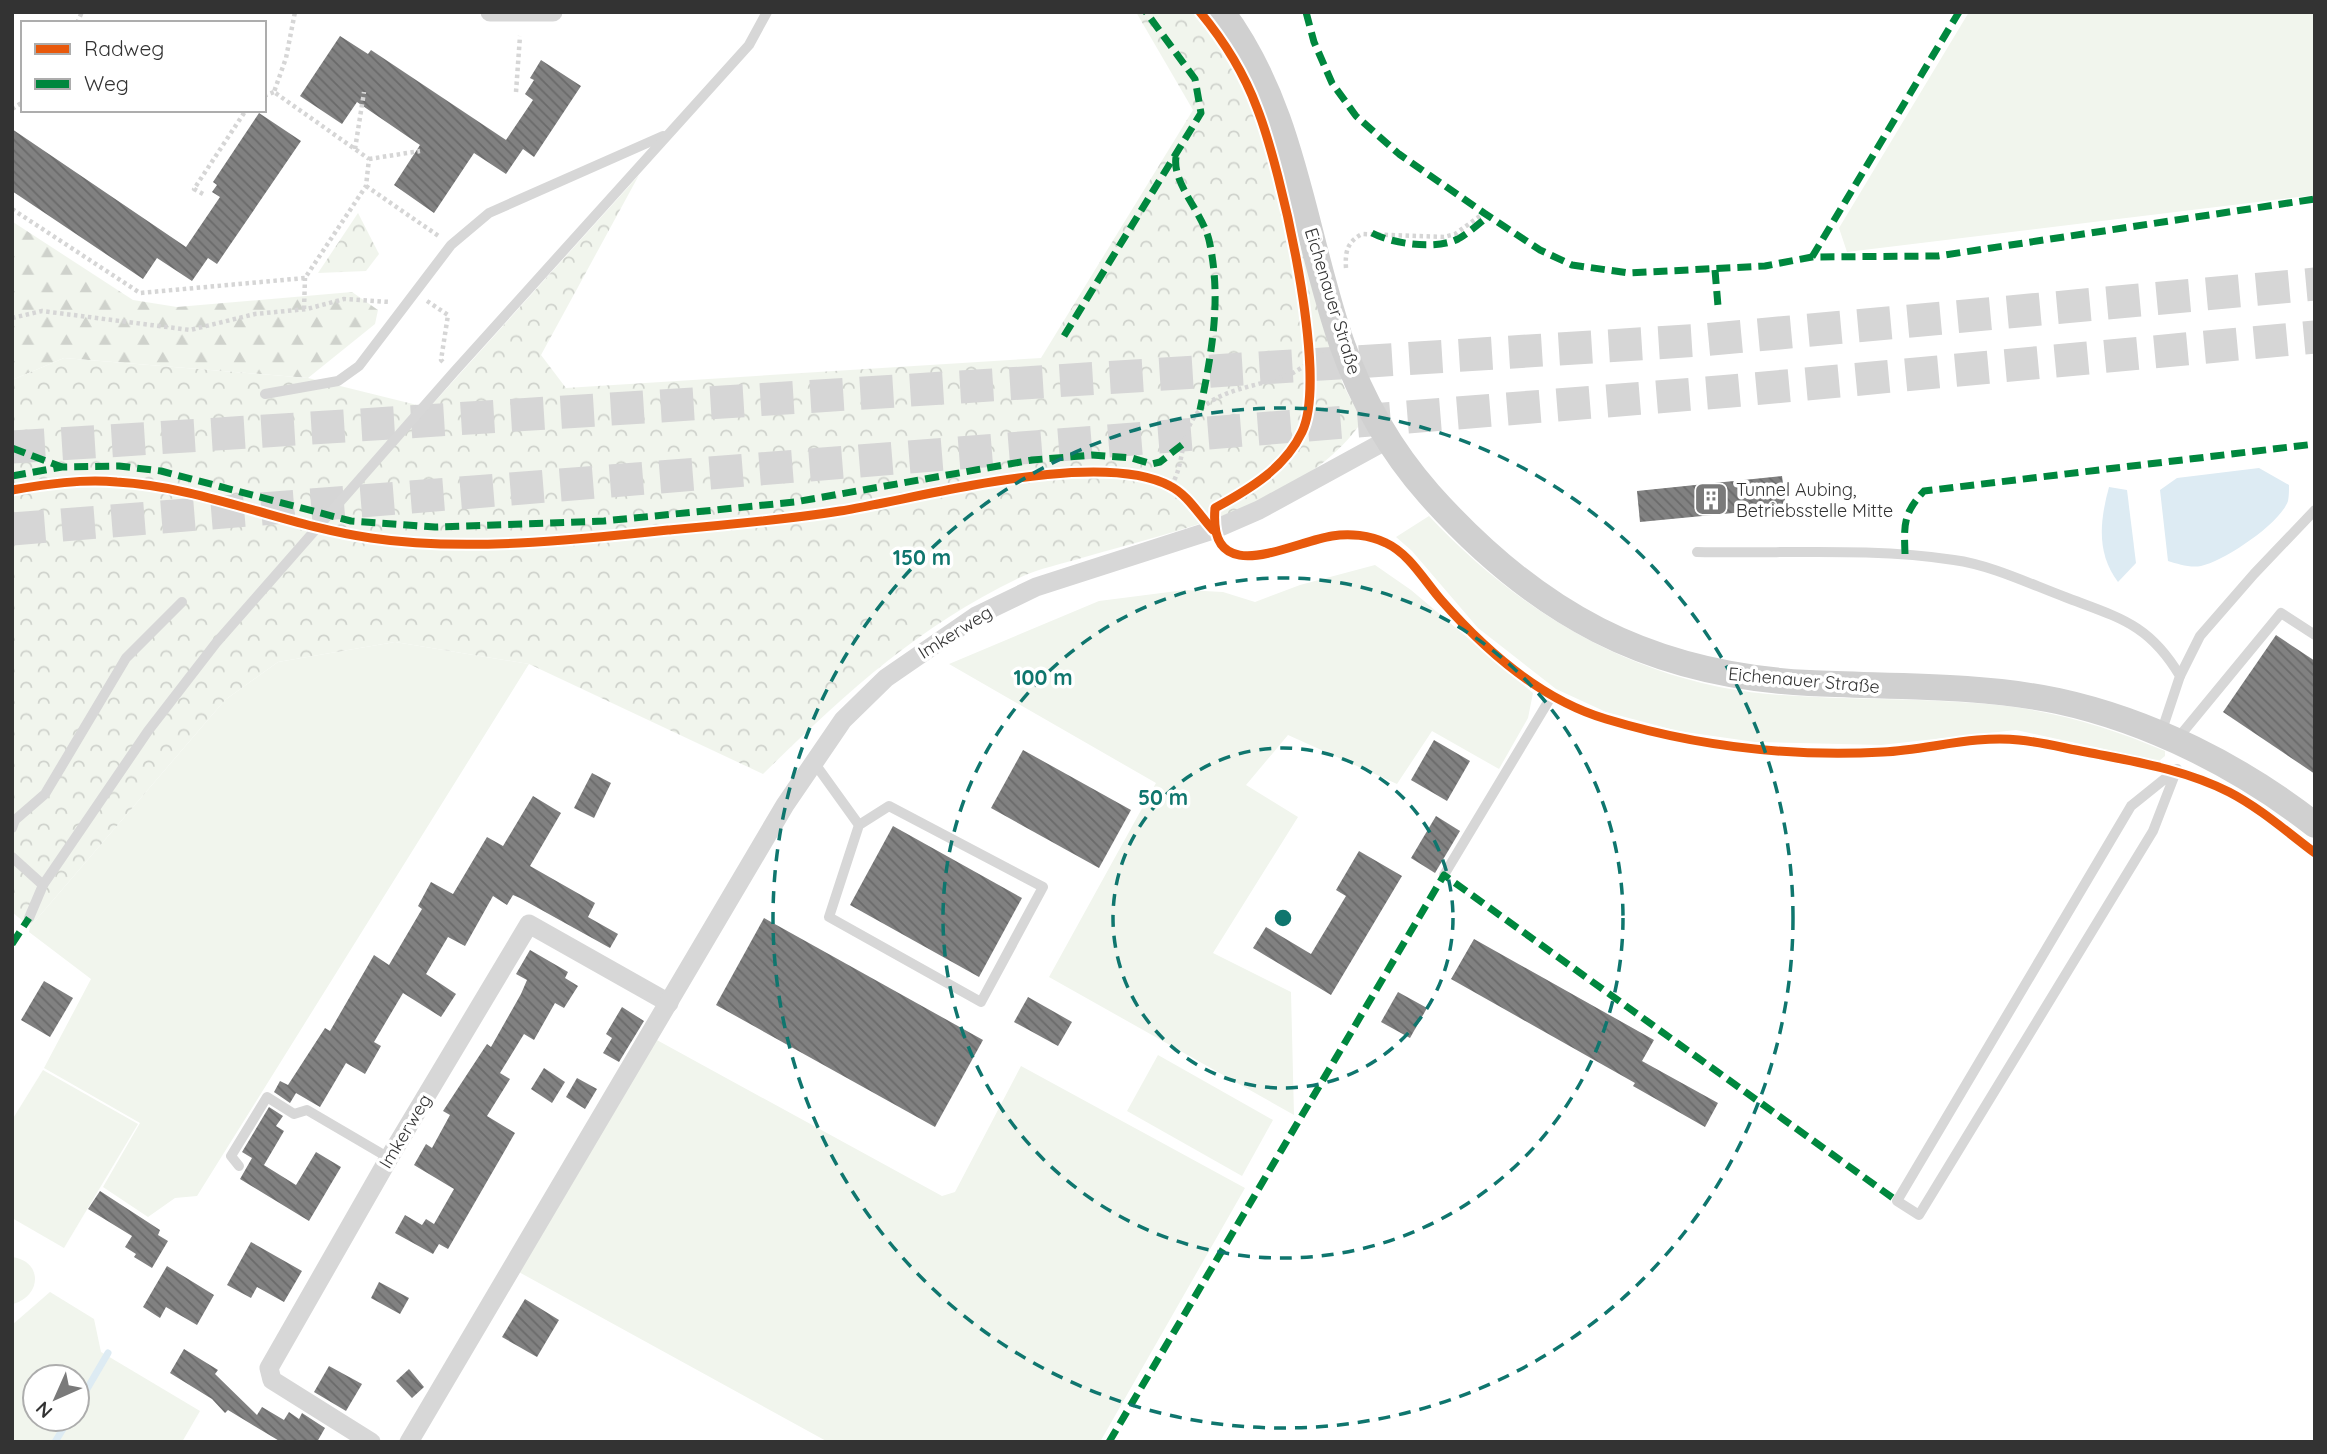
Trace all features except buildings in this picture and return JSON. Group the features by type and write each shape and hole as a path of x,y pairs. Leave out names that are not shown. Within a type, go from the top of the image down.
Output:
{"street":[{"path":"490,12 553,12"},
{"name":"Eichenauer Straße","path":"1222,12 1242,40 1277,111 1342,344 1357,381 1387,440 1425,490 1503,569 1548,603 1598,632 1653,654 1724,675 1803,683 1987,691 2058,701 2233,769 2315,825"},
{"name":"Imkerweg","path":"409,1442 813,761 843,720 886,678 976,616 1036,587 1213,530 1259,510 1387,440"},
{"name":"Imkerweg","path":"371,1442 272,1380 269,1368 389,1158 529,924 669,1003"}],"lane":[{"path":"29,918 43,885 148,731 216,643 454,372 749,45 767,12"},
{"path":"265,394 338,381 359,366 451,245 489,213 667,135"},
{"path":"2315,510 2254,573 2200,636 2180,676 2174,747 2154,831 1919,1215 1897,1200 2131,806 2174,747 2281,613 2315,635"},
{"path":"1697,551 1905,554 1957,560 2110,614 2143,630 2165,650 2180,676"},
{"path":"12,828 15,820 45,794 126,658 182,602"},
{"path":"1444,875 1551,697"},
{"path":"813,761 859,825"},
{"path":"889,806 1043,887 981,1002 829,917 859,825 889,806"},
{"path":"12,857 43,885"},
{"path":"239,1166 231,1156 267,1097 294,1114 307,1110 389,1158"}],"path":[{"path":"274,93 286,58 295,12"},
{"path":"516,92 520,36"},
{"path":"355,149 364,92"},
{"path":"266,95 274,93"},
{"path":"274,93 369,159 420,151"},
{"path":"203,194 194,189 245,112"},
{"path":"304,309 305,278 366,186 369,159"},
{"path":"366,186 434,233"},
{"path":"12,209 139,293 305,278"},
{"path":"1349,278 1346,251 1351,240 1362,234 1444,237 1455,234 1484,213"},
{"path":"415,292 448,315 441,360 454,372"},
{"path":"12,318 42,311 190,330 255,314 304,309 344,299 379,299 404,306"},
{"path":"1171,486 1177,476 1187,430 1199,410 1241,389 1291,373 1342,344"}],"green space":[{"path":"1136,12 1195,12 1222,49 1245,89 1281,175 1342,380 1361,423 1336,451 1306,475 1272,495 1235,511 1197,525 1035,571 982,597 947,618 882,665 822,717 763,774 529,664 395,642 278,662 225,700 30,927 12,912 12,380 64,358 308,378 429,408 639,175 541,355 566,388 1041,358 1193,110"},
{"path":"1969,12 2315,12 2315,195 1847,252 1839,228"},
{"path":"358,213 379,254 366,271 318,273"},
{"path":"13,222 133,300 177,307 352,292 378,310 375,324 308,378 64,358 12,380"},
{"path":"1429,516 1501,583 1541,611 1626,658 1672,675 1719,687 1768,694 2000,705 2048,713 2119,733 2165,751 2165,756 2159,761 2016,730 1881,745 1755,742 1678,731 1606,712 1556,689 1478,628 1412,551 1396,537"},
{"path":"1375,565 1411,590 1533,693 1528,718 1499,769 1432,731 1397,784 1288,735 1246,785 1298,817 1213,953 1291,992 1294,1115 1049,977 1156,783 949,664 1099,601 1185,590 1223,592 1255,602 1300,585"},
{"path":"395,642 529,664 197,1196 175,1198 148,1217 103,1187 140,1123 44,1068 91,979 29,932 30,927 225,700 278,662"},
{"path":"655,1039 942,1196 955,1192 1021,1066 1245,1188 1100,1442 828,1442 517,1271"},
{"path":"1158,1055 1273,1120 1242,1176 1127,1111"},
{"path":"43,1070 138,1124 64,1248 12,1218 12,1120"},
{"path":"12,1257 29,1265 35,1279 29,1294 13,1304"},
{"path":"50,1292 94,1319 101,1352 200,1411 182,1442 12,1442 12,1325"}],"shaded area":[{"path":"2259,468 2289,485 2288,501 2274,520 2237,549 2211,563 2193,566 2168,561 2160,490 2177,478"},
{"path":"2109,487 2127,490 2136,563 2118,582 2103,548 2102,524"}],"waterway":[{"path":"91,1382 108,1353"},
{"path":"55,1442 60,1433"}],"tunnel":[{"path":"12,447 1702,340 2315,284"},
{"path":"12,529 1731,391 2315,337"}],"marked path":[{"path":"1064,336 1201,113 1195,79 1146,12"},
{"path":"1306,12 1314,42 1332,83 1356,116 1399,154 1484,213 1540,250 1572,265 1629,273 1765,266 1812,257 1938,256 2315,199"},
{"path":"1812,257 1959,12"},
{"path":"1176,157 1178,177 1209,240 1215,283 1214,325 1200,410"},
{"path":"1372,233 1403,243 1438,244 1458,239 1489,216"},
{"path":"1715,270 1718,306"},
{"path":"12,476 62,467 119,466 161,471 351,521 435,527 604,521 795,502 1032,460 1092,455 1132,458 1152,464 1160,462 1183,444"},
{"path":"1905,554 1908,513 1924,491 2315,444"},
{"path":"12,448 62,467"},
{"path":"1109,1442 1444,875 1897,1201"},
{"path":"12,944 29,918"}],"cycle path":[{"path":"1200,12 1240,70 1267,137 1299,272 1310,366 1309,405 1302,432 1295,445 1265,476 1215,508 1216,533 1224,548 1238,555 1255,555 1332,536 1366,536 1380,540 1410,561 1459,620 1516,672 1559,700 1606,719 1708,743 1813,753 1883,752 1985,739 2044,744 2159,767 2212,784 2252,805 2315,853"},
{"path":"12,490 90,481 149,485 213,499 307,525 371,538 481,544 557,541 776,520 840,511 1008,479 1099,472 1138,476 1170,486 1188,500 1213,530"}],"place":[{"name":"Tunnel Aubing, Betriebsstelle Mitte","path":"1711,499"}]}
